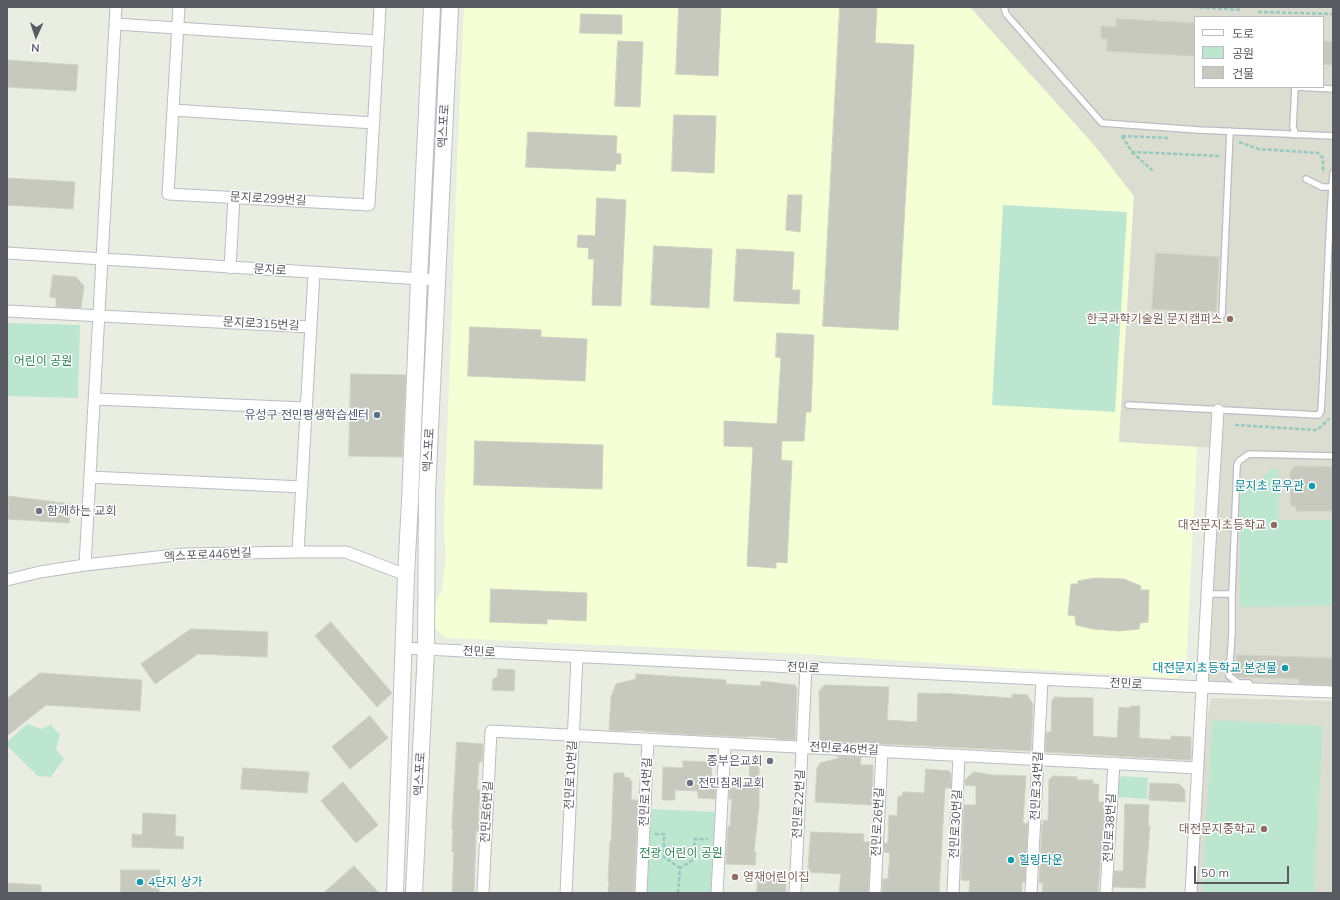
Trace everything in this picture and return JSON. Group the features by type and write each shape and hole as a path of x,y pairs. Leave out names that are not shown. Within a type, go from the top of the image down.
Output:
{"main road":[{"name":"엑스포로","path":"395,893 406,576 432,7"},
{"name":"엑스포로","path":"414,893 426,650 427,492 450,7"}],"street":[{"path":"85,565 116,7"},
{"name":"문지로299번길","path":"179,7 168,194 369,205 380,7"},
{"path":"116,24 378,41"},
{"path":"173,110 374,123"},
{"path":"230,268 234,197"},
{"name":"문지로","path":"7,254 438,280"},
{"path":"311,326 314,273"},
{"name":"문지로315번길","path":"7,311 311,326 298,552"},
{"path":"95,399 306,408"},
{"path":"1191,893 1218,410"},
{"path":"90,477 302,487"},
{"name":"엑스포로446번길","path":"7,580 40,572 85,565 184,554 298,552 346,552 406,576"},
{"name":"전민로","path":"403,648 1042,680 1333,692"},
{"name":"전민로10번길","path":"566,893 578,657"},
{"name":"전민로22번길","path":"796,893 806,668"},
{"name":"전민로34번길","path":"1031,893 1042,680"},
{"name":"전민로46번길","path":"491,731 1198,768"},
{"name":"전민로6번길","path":"483,893 491,731"},
{"name":"전민로14번길","path":"641,893 648,739"},
{"path":"716,893 725,743"},
{"name":"전민로26번길","path":"875,893 882,751"},
{"name":"전민로30번길","path":"953,893 959,755"},
{"name":"전민로38번길","path":"1106,893 1114,763"}],"lane":[{"path":"1004,7 1006,14 1102,123 1333,136"},
{"path":"1296,88 1293,127 1296,135"},
{"path":"1314,88 1333,89"},
{"path":"1222,314 1230,131"},
{"path":"1128,405 1319,416 1321,411 1324,367 1329,228 1333,173"},
{"path":"1306,180 1322,187 1332,187"},
{"path":"1285,685 1239,683 1229,676 1232,634 1237,465 1239,461 1249,454 1333,456"},
{"path":"1207,594 1232,594"}],"path":[{"path":"1194,7 1242,10"},
{"path":"1258,12 1333,14"},
{"path":"1122,136 1132,152 1154,172"},
{"path":"1237,141 1259,149 1318,153 1323,158"},
{"path":"1132,152 1229,157"},
{"path":"644,833 664,834 664,857 680,868"},
{"path":"680,868 693,860 694,839 719,840"},
{"path":"678,893 680,868"}],"shaded area":[{"path":"464,7 970,7 1095,146 1134,196 1119,442 1197,447 1186,668 1177,678 804,654 446,638 435,628 433,607 442,591 446,555 444,531 445,488"},
{"name":"한국과학기술원 문지캠퍼스","path":"970,7 1333,7 1333,689 1219,685 1208,681 1220,448 1119,442 1134,196 1095,146"},
{"name":"대전문지중학교","path":"1211,698 1333,701 1333,893 1193,893 1199,766"}],"green space":[{"path":"1003,205 1127,212 1115,412 992,405"},
{"name":"어린이 공원","path":"7,323 80,325 78,398 7,396"},
{"path":"1272,469 1279,469 1279,520 1333,520 1333,606 1240,607 1240,496"},
{"name":"대전문지중학교","path":"1212,720 1323,726 1314,893 1202,892"},
{"path":"27,724 42,729 51,725 60,735 56,749 64,759 51,777 38,776 7,746 7,742"},
{"path":"1122,776 1148,778 1147,799 1114,797 1117,781"},
{"name":"전광 어린이 공원","path":"651,809 715,812 712,893 647,893"}],"building":[{"path":"679,7 721,7 718,76 676,74"},
{"path":"840,7 877,7 875,43 914,45 898,330 823,326"},
{"path":"581,14 622,15 622,34 580,33"},
{"path":"1117,19 1194,23 1194,56 1107,51 1107,39 1101,38 1101,26 1116,27"},
{"path":"618,41 643,42 640,107 615,106"},
{"path":"1324,41 1333,42 1333,65 1324,64"},
{"path":"7,60 78,65 76,91 7,87"},
{"path":"674,115 716,116 714,173 672,171"},
{"path":"528,132 617,136 616,153 621,154 621,164 616,164 615,171 526,167"},
{"path":"7,178 75,182 73,209 7,205"},
{"path":"788,195 802,195 800,232 786,230"},
{"path":"597,198 626,200 621,306 592,305 594,259 588,259 589,248 577,247 578,235 595,236"},
{"path":"654,246 712,249 709,308 651,305"},
{"path":"737,249 794,252 792,290 800,290 799,304 734,301"},
{"path":"1156,253 1219,257 1216,312 1152,309"},
{"path":"53,275 76,277 84,286 81,308 56,307 56,298 50,297"},
{"path":"470,327 541,330 541,337 587,339 585,381 468,376"},
{"path":"777,333 814,335 811,412 806,412 804,441 782,441 781,460 792,461 787,563 776,562 776,568 747,566 753,447 724,446 724,421 777,424 781,358 776,357"},
{"name":"유성구 전민평생학습센터","path":"351,374 406,375 402,457 349,456"},
{"path":"475,441 603,445 602,489 474,485"},
{"name":"문지초 문우관","path":"1295,466 1333,467 1333,511 1296,511 1296,506 1291,506 1290,473"},
{"name":"함께하는 교회","path":"9,496 71,504 69,523 8,519"},
{"path":"1096,578 1124,579 1141,586 1140,590 1149,590 1148,622 1140,623 1139,629 1119,631 1093,629 1076,625 1075,616 1068,615 1071,584 1078,584 1078,581"},
{"path":"491,589 587,593 586,621 547,619 547,624 490,622"},
{"path":"331,622 392,693 377,707 315,636"},
{"path":"191,629 268,632 267,657 198,654 155,684 141,664"},
{"name":"대전문지초등학교 본건물","path":"1237,655 1333,658 1333,685 1299,684 1299,679 1238,677 1236,676"},
{"path":"498,669 515,670 514,691 492,690 493,679 497,677"},
{"path":"40,673 142,680 140,711 46,705 7,736 7,699"},
{"path":"636,674 726,680 726,684 761,686 761,681 795,685 797,688 795,740 748,736 609,730 611,697 616,684 636,679"},
{"path":"825,685 889,687 887,720 917,722 918,693 1012,698 1012,694 1027,695 1033,704 1031,751 820,741 819,691"},
{"path":"1055,697 1093,698 1093,736 1117,738 1119,707 1129,708 1131,706 1140,706 1139,738 1171,740 1171,736 1191,737 1191,759 1045,752 1046,732 1051,732 1052,701"},
{"path":"370,716 388,738 350,769 332,747"},
{"path":"457,742 483,744 482,762 479,762 477,790 480,790 478,820 480,820 479,831 476,831 474,893 452,893 454,852 452,852 452,828"},
{"path":"837,756 861,757 860,765 873,765 872,805 815,802 817,768 820,763 839,758"},
{"name":"전민침례교회","path":"683,761 712,762 711,778 716,779 715,799 698,798 698,791 675,790 675,800 662,800 663,767 683,768"},
{"path":"750,766 759,766 759,806 754,852 756,852 755,865 726,864 728,826 730,826 732,799 729,799 730,788 736,788 737,785 749,786"},
{"path":"243,768 309,772 307,793 241,789"},
{"path":"926,769 949,771 951,774 951,788 945,788 939,893 882,893 883,879 888,879 890,853 884,852 884,843 888,843 889,815 897,816 898,796 902,796 903,792 924,793"},
{"path":"974,772 992,775 1026,776 1023,823 1028,824 1025,882 1022,882 1022,893 969,893 970,881 961,880 964,805 976,805 976,786 965,785 965,780"},
{"path":"614,773 624,773 624,777 630,778 630,781 632,781 631,800 638,800 634,893 608,893"},
{"path":"1053,776 1077,777 1077,780 1093,780 1093,784 1099,784 1098,802 1105,802 1098,893 1042,893 1043,883 1039,883 1042,824 1043,820 1048,821 1049,780"},
{"path":"343,782 378,825 356,843 321,801"},
{"path":"1150,783 1179,784 1185,790 1185,802 1149,800"},
{"path":"1125,804 1149,805 1148,826 1150,826 1145,888 1113,887 1114,871 1123,871"},
{"path":"143,813 176,815 175,836 184,837 183,849 132,847 132,834 142,835"},
{"path":"811,832 864,834 863,842 871,842 868,893 839,893 841,874 808,872"},
{"path":"354,866 379,893 324,893"},
{"name":"4단지 상가","path":"121,870 160,870 159,893 121,893"},
{"path":"758,874 786,875 786,893 757,893"},
{"path":"7,883 41,885 41,893 7,893"}],"place":[{"name":"한국과학기술원 문지캠퍼스","path":"1230,319"},
{"name":"유성구 전민평생학습센터","path":"377,415"},
{"name":"문지초 문우관","path":"1312,486"},
{"name":"함께하는 교회","path":"39,511"},
{"name":"대전문지초등학교","path":"1274,525"},
{"name":"대전문지초등학교 본건물","path":"1285,668"},
{"name":"중부은교회","path":"770,761"},
{"name":"전민침례교회","path":"690,783"},
{"name":"대전문지중학교","path":"1264,829"},
{"name":"힐링타운","path":"1011,860"},
{"name":"영재어린이집","path":"735,877"},
{"name":"4단지 상가","path":"140,882"}]}
